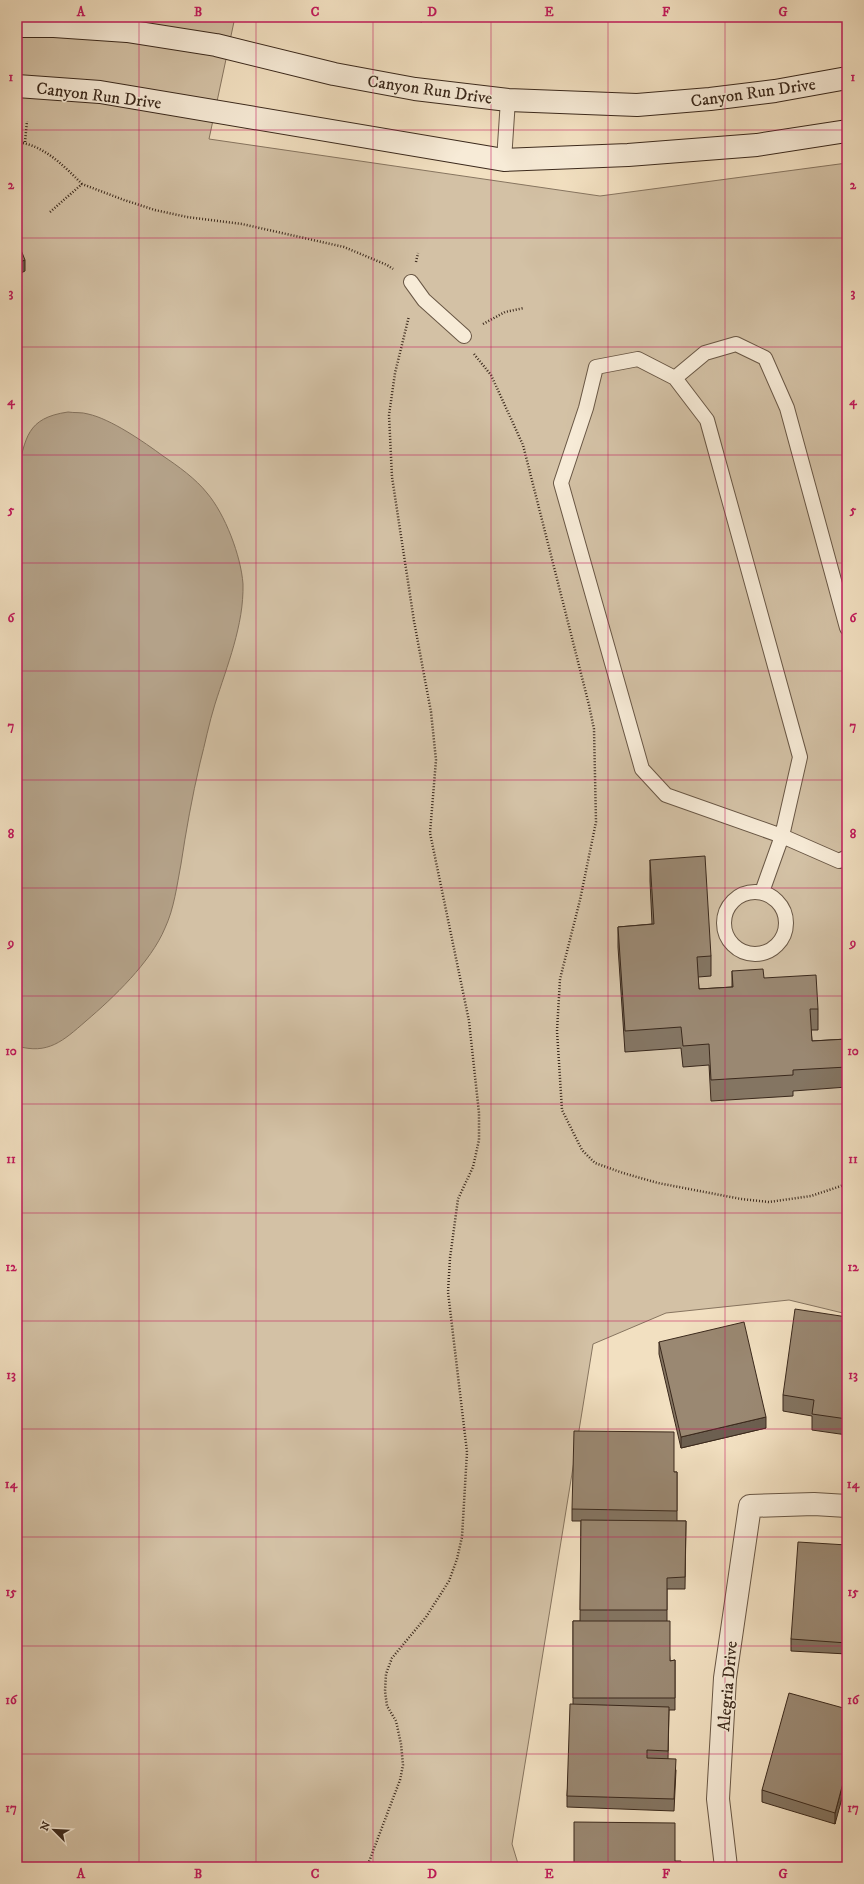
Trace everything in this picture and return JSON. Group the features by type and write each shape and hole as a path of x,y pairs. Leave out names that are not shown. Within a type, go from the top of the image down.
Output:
{"street":[{"name":"Canyon Run Drive","path":"17,26 54,26 127,31 216,45 334,74 415,89 508,100 636,105 710,99 775,91 847,78"},
{"name":"Canyon Run Drive","path":"17,86 100,92 504,160 628,156 757,145 847,131"},
{"name":"Alegria Drive","path":"726,1867 718,1799 725,1678 750,1506 814,1504 847,1506"}],"lane":[{"path":"504,160 508,100"},
{"path":"411,282 424,300 464,336"},
{"path":"675,378 705,353 736,344 765,358 787,408 847,628"},
{"path":"762,892 782,836 800,757 707,420 675,378 638,359 596,367 586,408 560,483 642,769 666,795 782,836 839,862 847,857"},
{"path":"762,892 773,897 781,905 786,914 787,925 785,935 780,944 763,954 752,955 743,952 731,943 724,930 724,919 727,909 734,900 743,894 762,892"}],"path":[{"path":"25,142 27,121"},
{"path":"17,142 25,142 45,152 82,184 124,200 155,210 187,217 242,224 344,247 387,265 411,282"},
{"path":"50,212 82,184"},
{"path":"367,1867 400,1780 402,1765 401,1744 396,1721 387,1706 385,1691 386,1674 392,1658 426,1617 449,1581 457,1559 462,1536 467,1452 448,1292 450,1258 458,1198 473,1167 479,1140 480,1113 469,1021 430,833 436,760 431,712 414,621 392,477 389,415 395,373 412,306 411,282 418,254"},
{"path":"524,308 505,312 464,336 472,351 491,375 523,445 594,730 596,822 580,900 560,979 557,1031 562,1110 582,1150 595,1163 658,1183 741,1199 769,1202 811,1196 847,1184"}],"shaded area":[{"path":"17,17 235,17 209,139 600,196 847,163 847,1314 789,1300 666,1313 593,1344 512,1844 519,1867 17,1867"},
{"path":"68,412 88,414 117,426 175,464 203,488 220,512 231,536 242,573 243,599 238,630 213,711 194,788 175,897 165,928 151,954 130,979 97,1012 70,1035 54,1044 38,1049 17,1046 17,474 26,440 30,432 44,419"}],"building":[{"path":"17,240 25,260 17,263"},
{"path":"705,856 711,956 697,957 699,989 733,987 732,971 763,969 764,978 816,975 818,1009 810,1009 812,1041 847,1039 847,1067 793,1070 793,1075 711,1080 709,1044 683,1046 681,1027 625,1031 618,927 654,924 650,860"},
{"path":"795,1309 847,1317 847,1419 812,1414 814,1400 783,1395"},
{"path":"744,1322 766,1417 681,1437 659,1342"},
{"path":"574,1431 674,1432 674,1472 677,1472 677,1511 572,1509"},
{"path":"581,1520 686,1521 685,1577 667,1578 667,1610 580,1610"},
{"path":"798,1542 847,1545 847,1643 791,1639"},
{"path":"573,1621 670,1621 670,1661 675,1660 675,1698 573,1698"},
{"path":"789,1693 847,1709 847,1768 835,1813 762,1790"},
{"path":"570,1704 669,1707 668,1751 647,1750 647,1758 676,1759 674,1799 567,1796"},
{"path":"574,1822 675,1823 675,1861 681,1861 681,1867 574,1867"}]}
